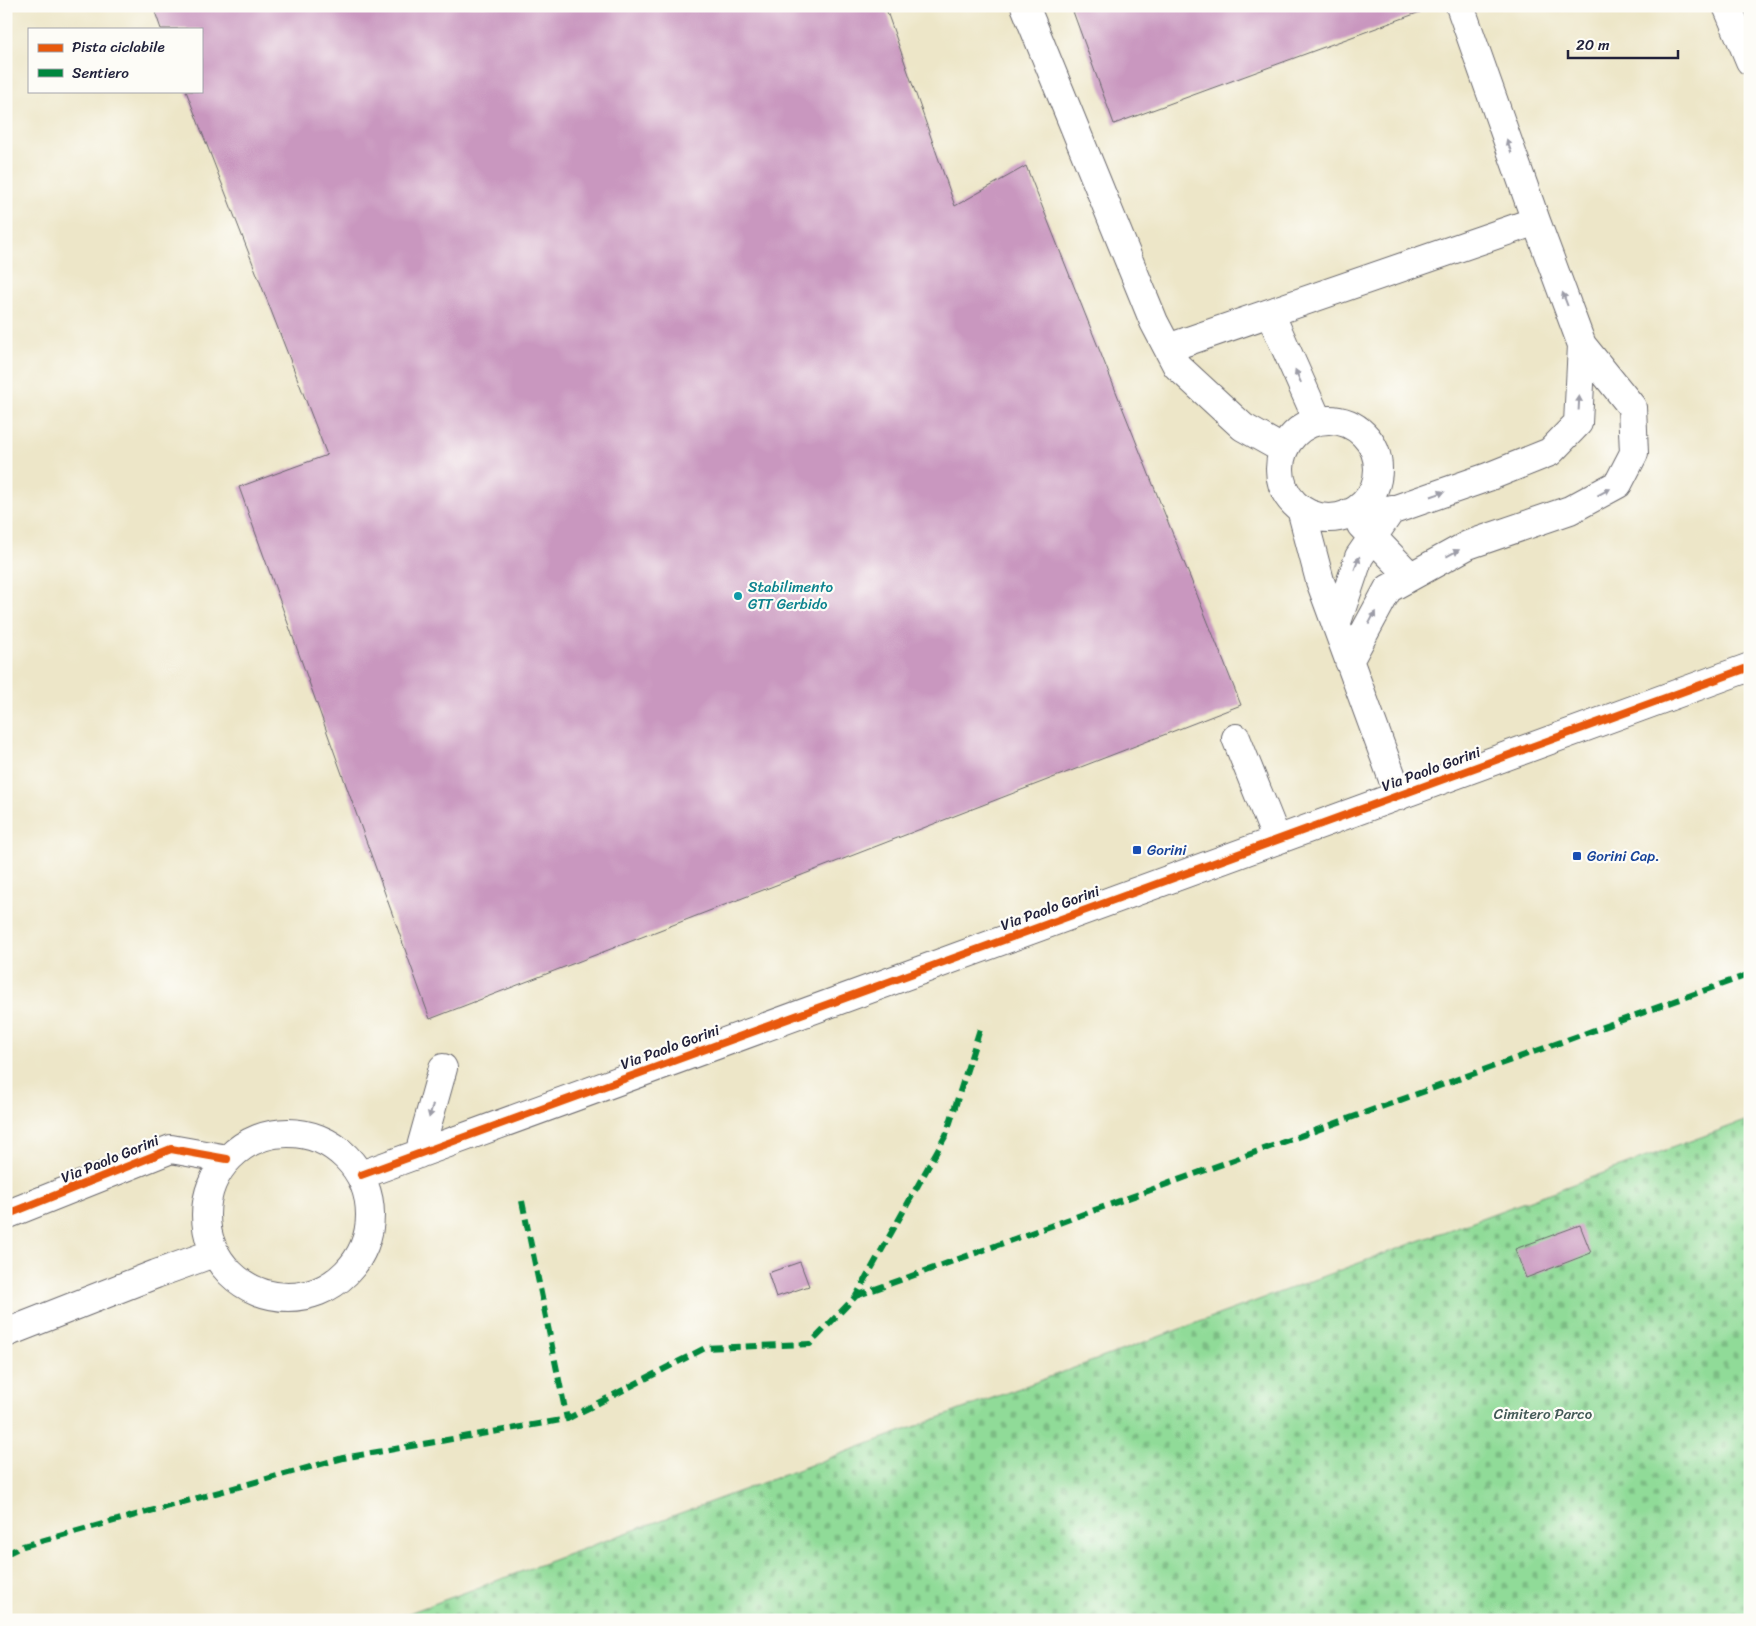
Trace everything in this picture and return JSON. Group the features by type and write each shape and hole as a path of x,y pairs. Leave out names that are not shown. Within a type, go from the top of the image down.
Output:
{"street":[{"path":"1025,6 1154,322 1177,366 1243,427 1284,450"},
{"path":"1349,661 1388,589 1468,546 1570,510 1618,484 1634,453 1632,407 1582,344 1536,221 1460,6"},
{"path":"1727,6 1750,61"},
{"path":"1168,348 1536,221"},
{"path":"1270,313 1318,421"},
{"path":"1349,513 1392,509 1488,477 1550,452 1578,423 1582,344"},
{"path":"1328,419 1343,421 1358,428 1369,439 1377,454 1379,469 1376,486 1369,498 1358,509 1330,518 1315,516 1301,509 1290,498 1283,485 1280,470 1284,450 1289,440 1299,429 1318,421 1328,419"},
{"path":"1301,509 1320,581 1399,796"},
{"path":"1336,624 1359,557 1392,509"},
{"path":"1349,513 1410,576"},
{"name":"Via Paolo Gorini","path":"361,1176 1750,667"},
{"path":"1236,738 1277,840"},
{"path":"419,1154 443,1068"},
{"path":"282,1132 299,1133 328,1143 350,1160 361,1176 371,1210 370,1228 365,1246 353,1266 332,1285 309,1295 294,1298 258,1292 240,1282 226,1269 214,1253 207,1232 205,1211 210,1187 218,1170 227,1158 242,1146 266,1135 282,1132"},
{"name":"Via Paolo Gorini","path":"6,1215 171,1149 227,1158"},
{"path":"6,1333 214,1253"}],"green space":[{"name":"Cimitero Parco","path":"1750,1119 1750,1620 390,1620"}],"building":[{"name":"Stabilimento GTT Gerbido","path":"153,6 885,6 955,206 1026,166 1241,705 430,1019 239,487 327,455 186,92 202,92 202,28 161,28"},
{"path":"1071,6 1418,6 1420,12 1114,124"},
{"path":"1580,1225 1591,1253 1526,1278 1515,1249"},
{"path":"800,1262 809,1286 776,1297 768,1273"}],"marked path":[{"path":"856,1296 1750,974"},
{"path":"6,1554 23,1546 343,1458 567,1419 705,1348 810,1344 856,1296 946,1135 981,1026"},
{"path":"522,1201 567,1419"}],"cycle path":[{"path":"361,1175 1750,667"},
{"path":"6,1215 171,1149 227,1159"}],"place":[{"name":"Stabilimento GTT Gerbido","path":"738,596"},
{"name":"Gorini","path":"1137,850"},
{"name":"Gorini Cap.","path":"1577,856"}]}
